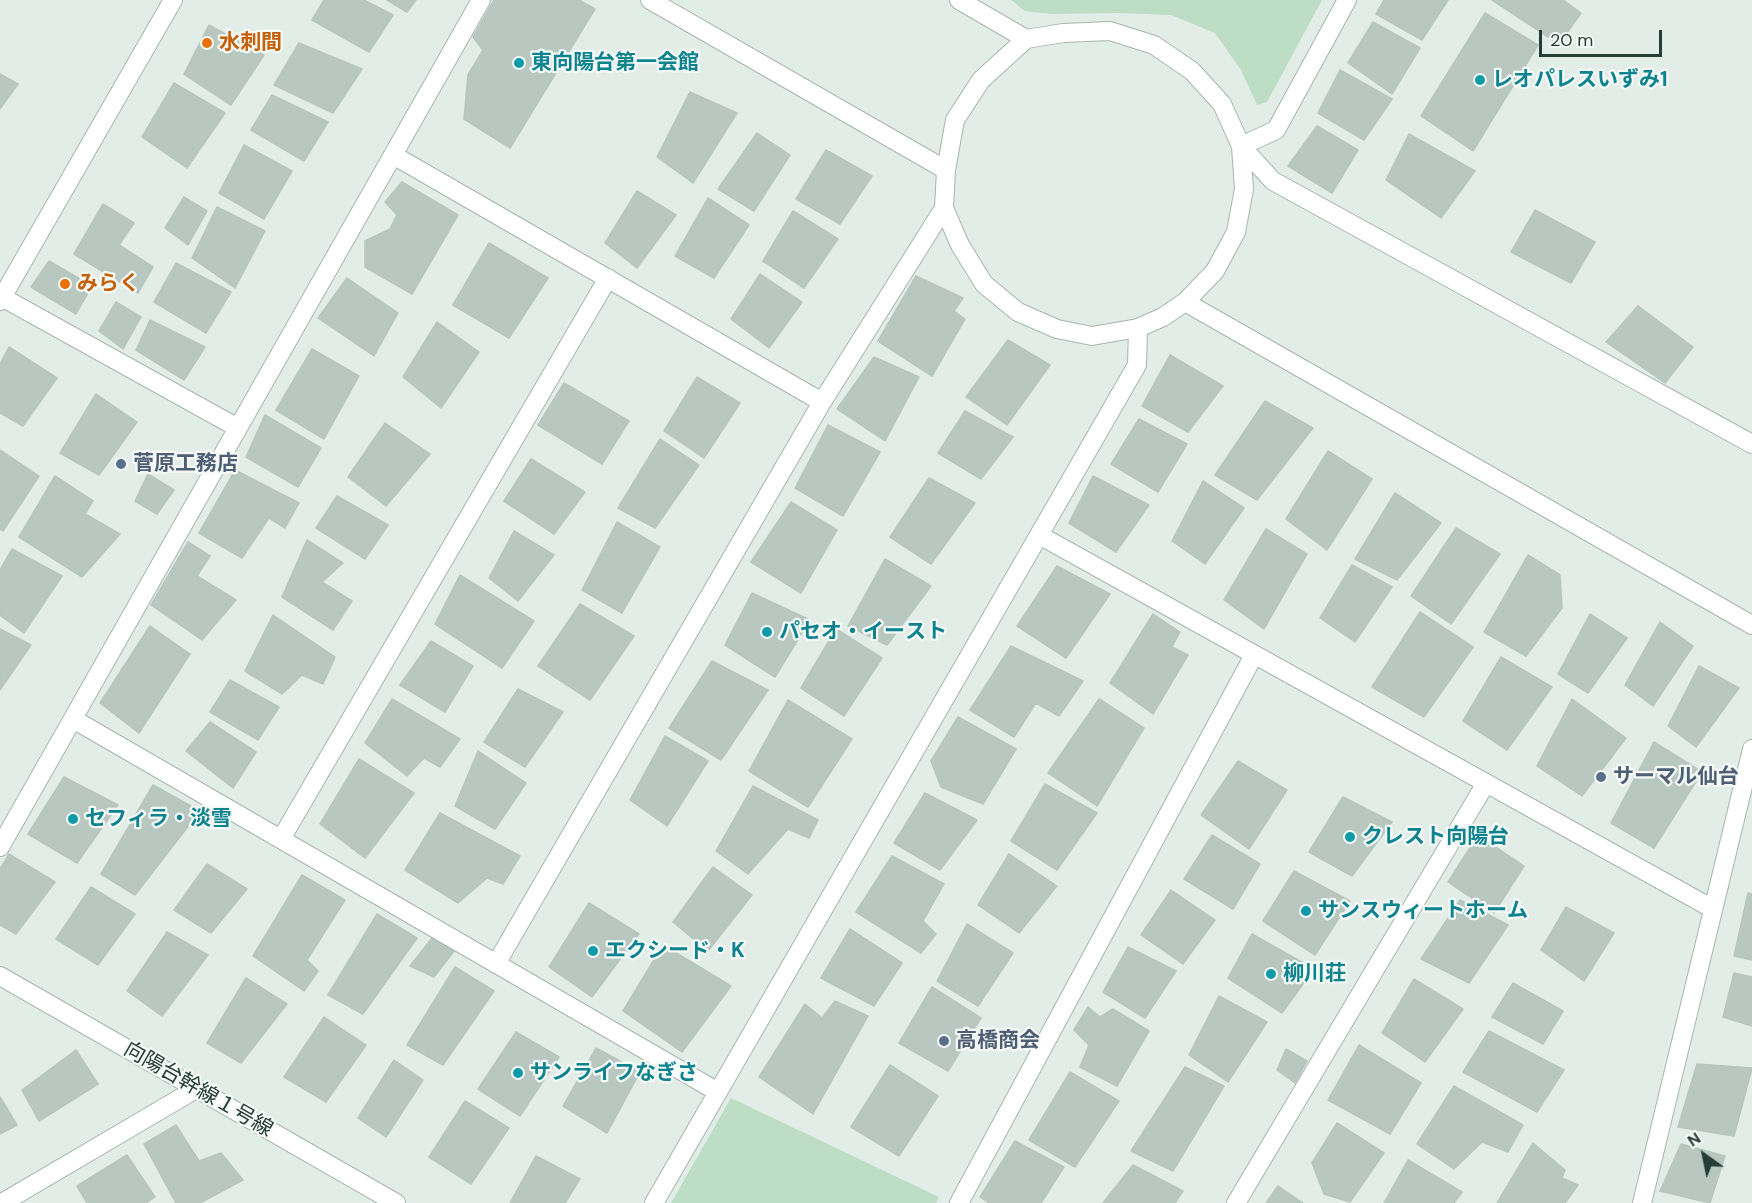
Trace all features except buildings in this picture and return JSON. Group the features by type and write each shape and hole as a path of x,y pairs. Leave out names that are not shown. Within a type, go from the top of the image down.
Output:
{"street":[{"path":"173,0 1,298 238,428"},
{"path":"0,847 481,0"},
{"path":"650,0 946,170"},
{"path":"959,0 1026,39"},
{"path":"1241,146 1276,130 1347,0"},
{"path":"1241,146 1245,189 1236,232 1215,271 1185,302 1162,317 1138,328 1092,336 1057,329 1018,312 984,284 960,245 944,208 946,170 955,120 981,80 1026,39 1063,33 1110,31 1154,45 1192,71 1222,104 1241,146 1273,181 1752,444"},
{"path":"393,155 822,402"},
{"path":"496,964 822,402 944,208"},
{"path":"281,839 608,278"},
{"path":"1185,302 1752,625"},
{"path":"654,1203 1137,364 1138,328"},
{"path":"1039,535 1713,909"},
{"path":"959,1203 1254,655"},
{"path":"73,719 718,1092"},
{"path":"1642,1203 1752,749"},
{"path":"1236,1203 1486,783"},
{"name":"向陽台幹線１号線","path":"0,976 396,1203"},
{"path":"2,1203 196,1089"}],"green space":[{"path":"1011,0 1322,0 1267,102 1257,105 1241,70 1215,33 1171,15 1052,14 1025,11"},
{"path":"731,1098 939,1197 936,1203 671,1203"}],"place":[{"name":"水刺間","path":"207,43"},
{"name":"東向陽台第一会館","path":"519,63"},
{"name":"レオパレスいずみ1","path":"1480,80"},
{"name":"みらく","path":"65,284"},
{"name":"菅原工務店","path":"121,464"},
{"name":"パセオ・イースト","path":"767,632"},
{"name":"サーマル仙台","path":"1601,777"},
{"name":"セフィラ・淡雪","path":"73,819"},
{"name":"クレスト向陽台","path":"1350,837"},
{"name":"サンスウィートホーム","path":"1306,911"},
{"name":"エクシード・K","path":"593,951"},
{"name":"柳川荘","path":"1271,974"},
{"name":"高橋商会","path":"944,1041"},
{"name":"サンライフなぎさ","path":"518,1073"}]}
